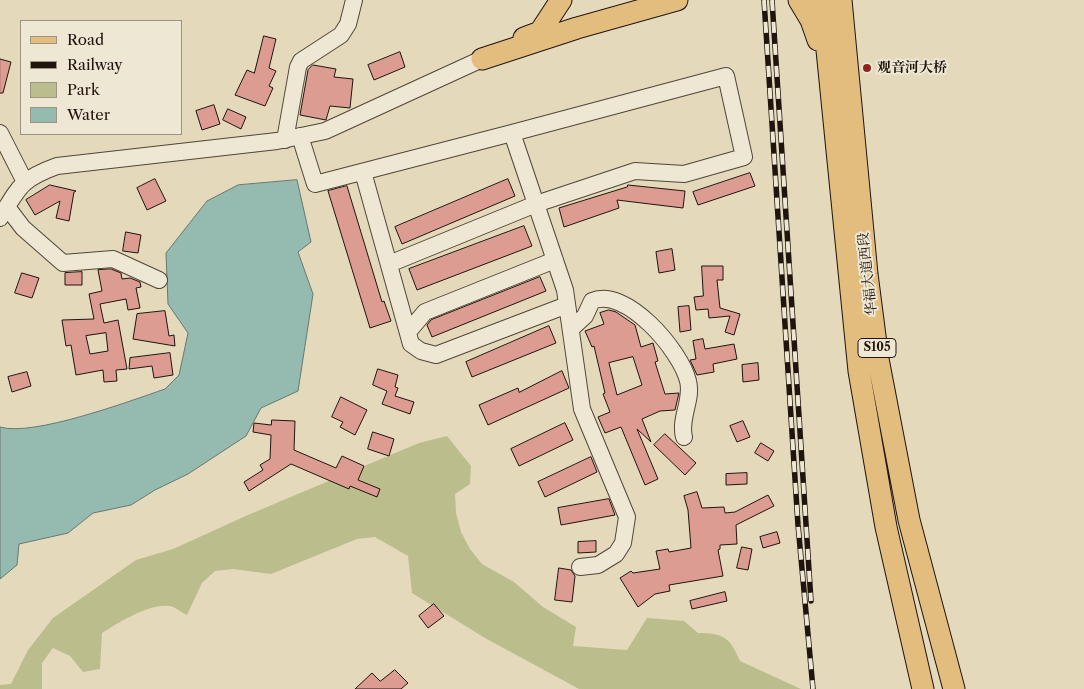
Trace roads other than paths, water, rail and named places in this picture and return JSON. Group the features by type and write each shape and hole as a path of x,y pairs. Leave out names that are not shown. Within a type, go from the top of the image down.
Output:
{"main road":[{"path":"540,32 561,0"},
{"path":"482,59 503,46 581,14 631,0"},
{"path":"482,59 578,28 677,0"},
{"path":"799,0 811,20 829,75"},
{"name":"华福大道西段","path":"822,0 859,371 886,527 923,689"},
{"name":"华福大道西段","path":"840,0 867,274 878,360 909,520 954,689"},
{"path":"846,54 854,0"}],"street":[{"path":"354,0 348,24 340,35 301,61 298,67 292,138 315,184 726,76 744,158 684,174 635,171 536,204 389,264"},
{"path":"159,280 112,259 63,263 3,213 17,190 33,175 57,166 292,138 325,130 359,117 482,59"},
{"path":"0,133 25,182"},
{"path":"512,133 565,290 582,409 627,517 623,544 616,554 598,564 580,566"},
{"path":"363,172 408,332 412,344 421,351 436,355 567,305"},
{"path":"408,332 425,312 555,260"},
{"path":"571,329 585,316 592,301 604,298 624,304 646,320 683,366 688,380 689,396 682,425 684,437"}],"water":[{"path":"297,180 311,242 298,252 313,294 298,391 261,408 246,436 188,474 155,490 131,505 93,513 68,533 19,544 17,565 0,579 0,427 15,429 57,423 165,389 179,375 188,333 168,304 166,253 207,201 238,185"}],"railway":[{"path":"764,0 798,525 813,689"},
{"path":"772,0 811,601"}],"place":[{"name":"观音河大桥","path":"867,68"}]}
